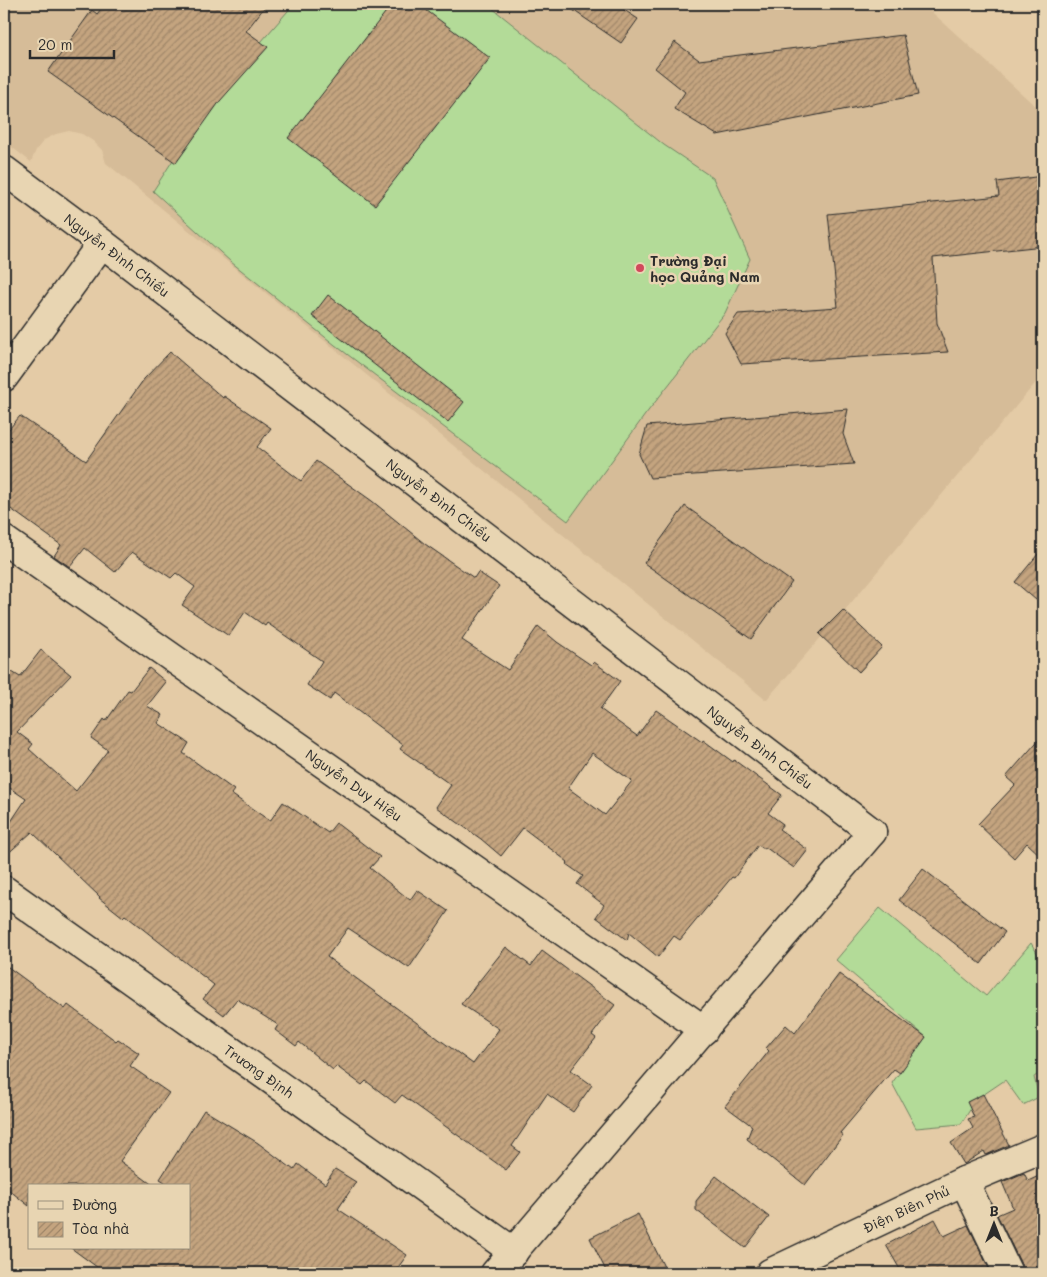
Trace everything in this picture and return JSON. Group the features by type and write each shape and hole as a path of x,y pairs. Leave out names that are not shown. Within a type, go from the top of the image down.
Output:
{"street":[{"name":"Nguyễn Đình Chiểu","path":"4,170 872,832 704,1030"},
{"path":"4,377 102,243"},
{"name":"Nguyễn Duy Hiệu","path":"4,540 704,1030"},
{"name":"Trương Định","path":"4,890 514,1252"},
{"path":"495,1273 704,1030"},
{"name":"Điện Biên Phủ","path":"770,1273 964,1181 1043,1148"},
{"path":"964,1181 1008,1273"}],"shaded area":[{"name":"Trường Đại học Quảng Nam","path":"4,4 923,4 1043,113 1043,374 845,610 766,700 106,163 102,150 93,141 82,134 69,131 56,134 44,140 36,150 31,162 4,141"}],"green space":[{"path":"294,4 487,4 664,145 713,178 750,259 725,313 645,415 568,521 335,345 231,262 153,191 215,95"},
{"path":"880,908 986,996 1031,943 1043,963 1043,1071 1034,1077 1039,1097 1023,1105 1005,1080 977,1099 961,1124 916,1128 892,1083 926,1037 836,960"}],"building":[{"path":"105,4 267,4 246,31 268,47 220,101 176,163 48,72 92,10 97,14"},
{"path":"392,4 418,4 490,58 375,205 288,138"},
{"path":"564,4 615,4 638,19 621,43"},
{"path":"903,35 918,95 717,135 674,109 685,92 655,68 675,42 699,60"},
{"path":"1043,176 1043,246 933,258 937,323 948,352 741,364 725,333 738,314 838,307 828,214 999,196 997,182"},
{"path":"328,295 464,402 448,422 312,316"},
{"path":"170,352 223,398 224,396 271,428 257,447 301,481 316,461 372,501 425,544 474,578 478,572 499,586 462,640 508,670 538,626 557,642 591,665 594,662 620,681 600,709 637,736 656,710 733,762 734,760 782,795 768,813 783,824 779,829 808,850 794,868 765,847 764,849 758,845 734,878 732,877 680,940 674,936 658,957 629,933 627,940 596,917 604,905 577,884 583,876 566,864 568,862 523,828 501,856 481,839 436,807 451,785 400,749 403,745 334,693 330,700 307,685 322,661 267,623 265,626 245,612 229,636 182,605 195,587 176,573 171,578 132,552 115,572 85,548 70,567 54,556 61,545 4,504 4,435 20,416 86,461 144,379","holes":["592,753 632,781 605,815 568,788"]},
{"path":"848,409 843,434 854,464 650,478 639,454 647,426"},
{"path":"685,506 792,582 751,639 644,563"},
{"path":"1043,548 1043,606 1015,582"},
{"path":"843,610 882,647 859,672 819,634"},
{"path":"41,650 71,675 17,732 33,744 29,749 76,791 108,750 91,738 104,719 106,721 128,690 131,691 149,668 166,682 147,706 163,715 158,723 189,743 183,753 234,790 231,794 270,821 283,802 328,833 336,823 380,857 370,868 410,900 417,890 448,911 409,968 348,928 327,957 473,1064 499,1029 461,1004 506,947 531,966 542,951 615,1005 592,1035 596,1038 571,1070 592,1085 573,1112 547,1094 512,1146 520,1152 506,1170 402,1095 395,1103 366,1081 362,1085 336,1066 333,1070 299,1042 296,1046 275,1030 278,1025 237,999 224,1015 203,999 214,985 125,915 123,917 99,898 32,832 4,857 4,832 26,799 4,784 4,667 20,677"},
{"path":"1043,735 1043,858 1027,843 1014,858 978,824 1015,785 1006,777"},
{"path":"923,869 1005,932 981,964 899,900"},
{"path":"4,964 65,1009 68,1005 116,1041 118,1039 139,1053 130,1066 169,1093 120,1161 151,1184 28,1184 28,1205 4,1186"},
{"path":"839,974 926,1037 900,1073 894,1069 840,1133 843,1135 805,1185 747,1139 752,1126 725,1106 769,1051 766,1048 786,1025 795,1033"},
{"path":"983,1094 1009,1145 986,1155 984,1151 964,1164 951,1143 973,1128 968,1119 974,1117 967,1102"},
{"path":"204,1110 258,1143 294,1170 298,1164 325,1184 335,1169 356,1182 338,1209 407,1255 394,1273 105,1273 74,1250 190,1250 190,1184 168,1184 160,1179"},
{"path":"1024,1173 1028,1181 1043,1174 1043,1262 1037,1265 1042,1273 1023,1273 1022,1266 997,1215 1013,1208 1002,1182"},
{"path":"716,1176 769,1217 745,1248 696,1210 696,1201"},
{"path":"638,1214 667,1273 607,1273 590,1238"},
{"path":"935,1219 944,1236 968,1225 991,1273 902,1273 886,1245"}],"place":[{"name":"Trường Đại học Quảng Nam","path":"640,268"}]}
